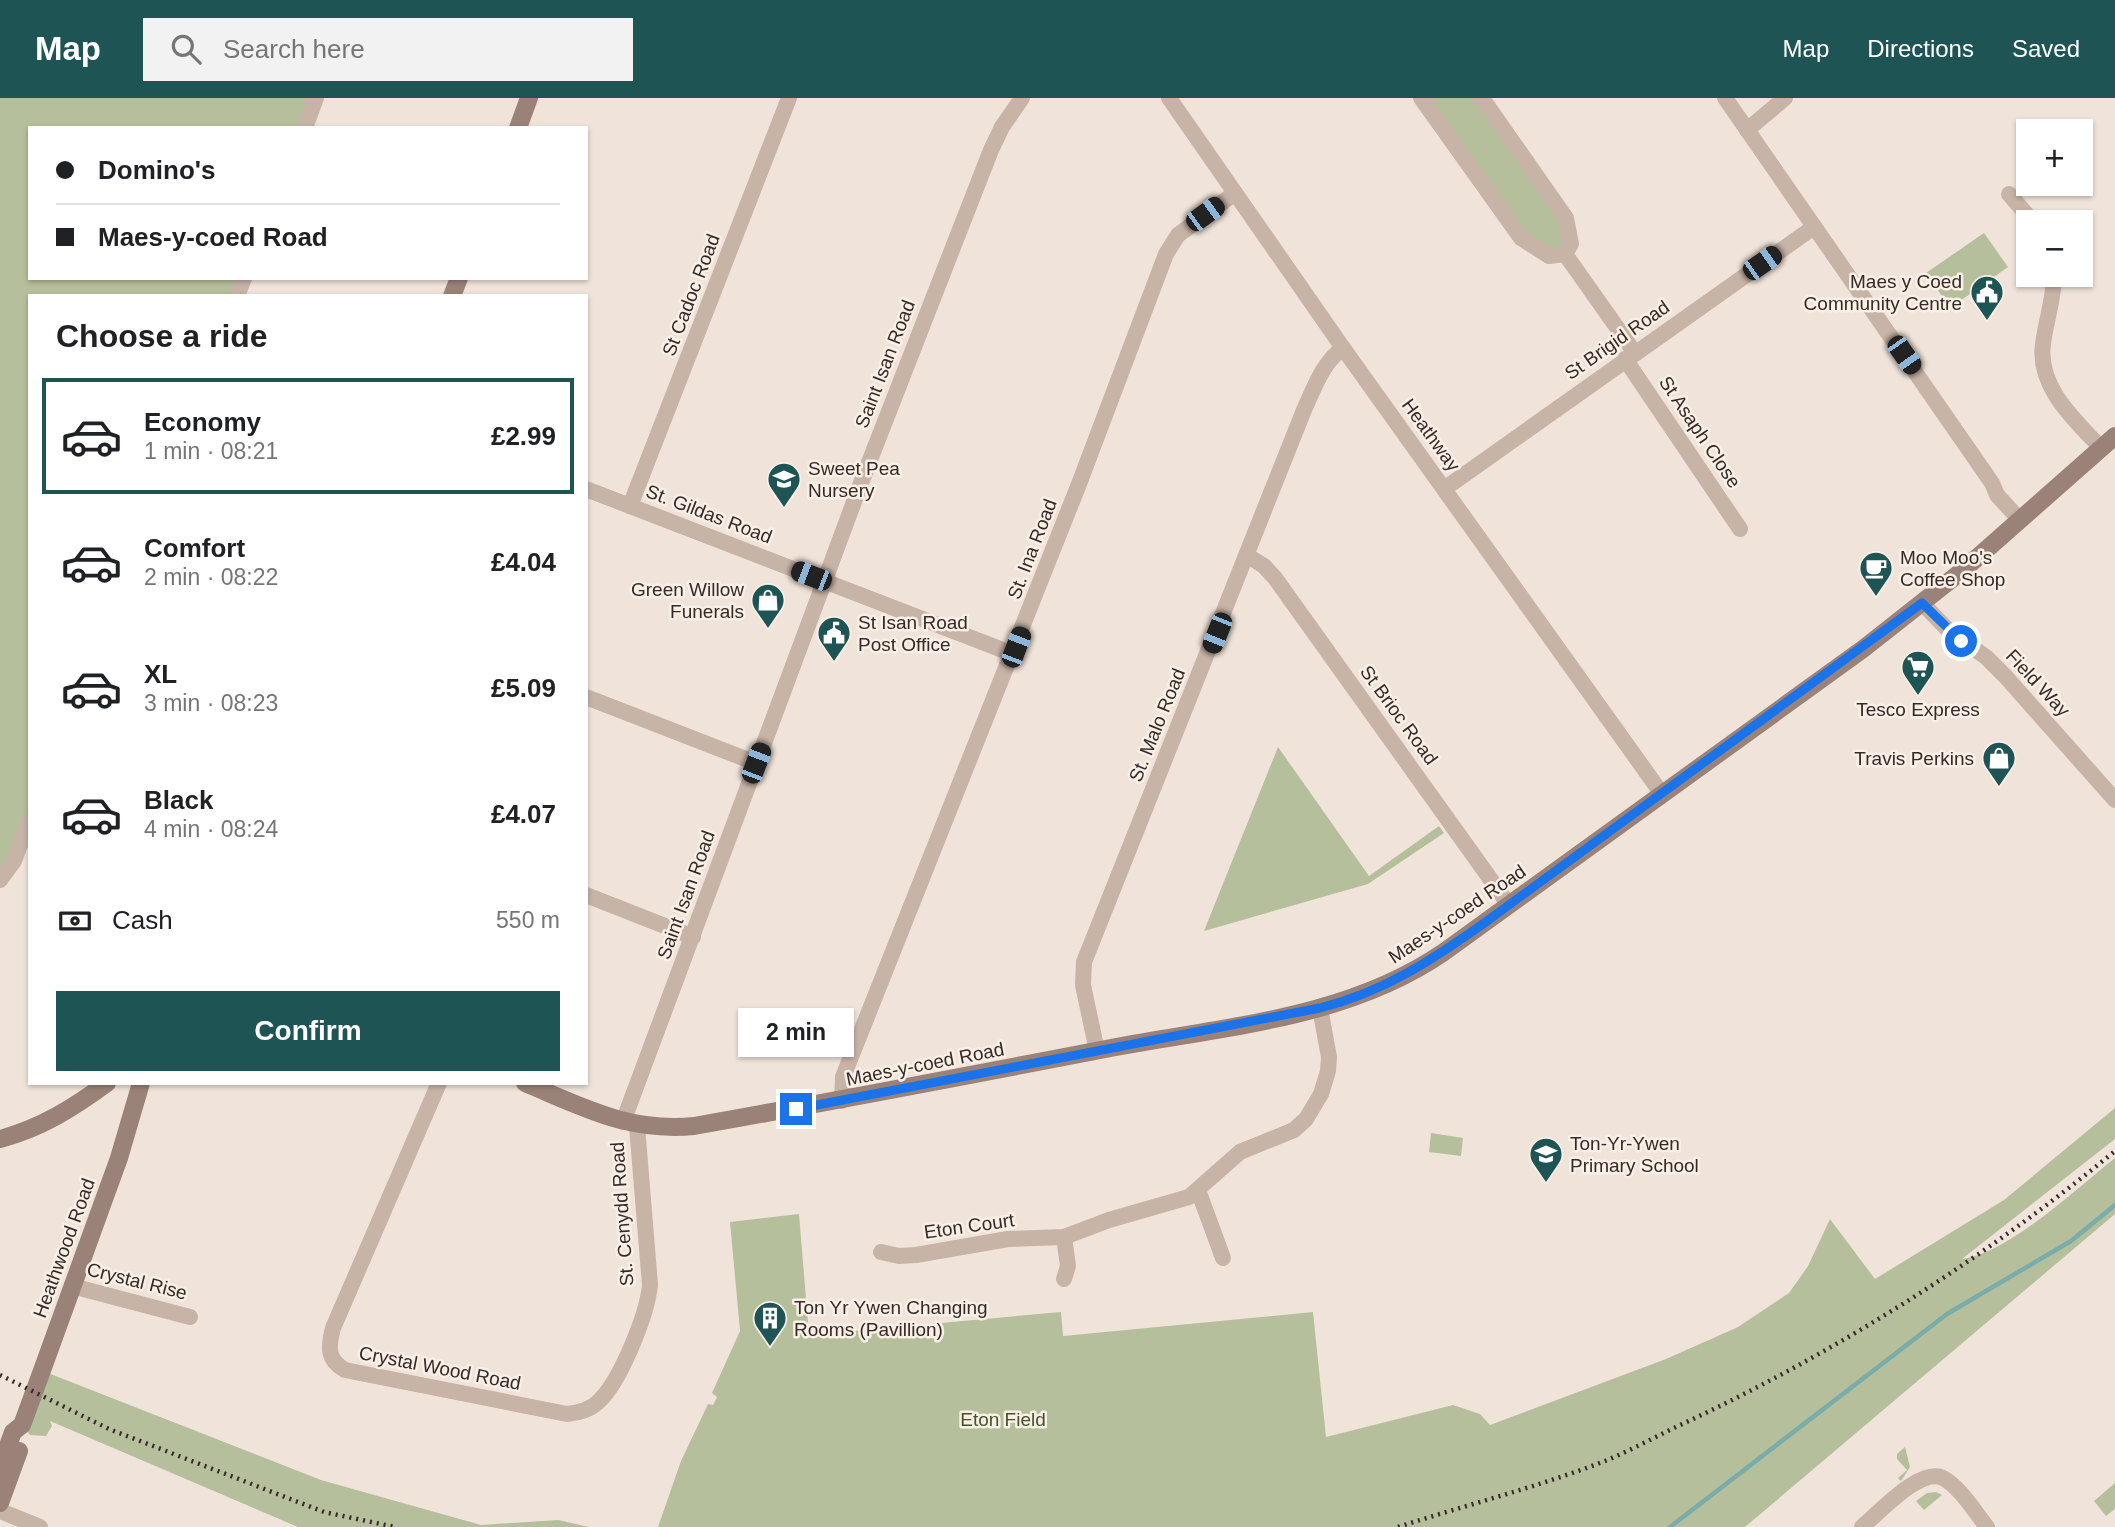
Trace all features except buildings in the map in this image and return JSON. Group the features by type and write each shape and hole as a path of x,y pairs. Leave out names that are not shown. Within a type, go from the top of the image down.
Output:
{"street":[{"path":"305,126 316,98"},
{"path":"519,126 529,98"},
{"name":"St Cadoc Road","path":"630,506 789,98"},
{"name":"Saint Isan Road","path":"630,1124 693,937 824,581 991,150 1023,98"},
{"name":"Heathway","path":"1169,98 1343,348 1662,794"},
{"path":"1421,98 1521,238 1549,256 1565,254 1571,244 1566,218 1482,98"},
{"path":"1725,98 1992,483 1997,495 2020,520"},
{"path":"1747,130 1785,98"},
{"name":"St. Ina Road","path":"842,1101 843,1077 1013,654 1171,242 1235,193"},
{"path":"2009,194 2023,210"},
{"name":"St Brigid Road","path":"1444,489 1814,227"},
{"name":"St Asaph Close","path":"1565,254 1740,529"},
{"path":"2054,287 2043,343 2044,368 2054,393 2108,442"},
{"name":"St. Malo Road","path":"1097,1051 1083,985 1084,962 1304,410 1326,366 1333,355 1343,348"},
{"name":"Maes-y-coed Road","path":"530,1085 630,1124 657,1129 694,1126 842,1101 1320,1008 1356,998 1404,977 1509,905 1922,603 2108,442"},
{"name":"St. Gildas Road","path":"588,490 1013,654"},
{"name":"St Brioc Road","path":"1248,556 1264,566 1275,578 1509,905"},
{"name":"Field Way","path":"1922,603 1949,631 1986,657 2115,800"},
{"path":"588,698 756,763"},
{"path":"0,880 14,861 28,824"},
{"path":"588,896 693,937"},
{"name":"Eton Court","path":"881,1252 907,1255 968,1248 1008,1239 1064,1237 1109,1220 1177,1201 1198,1190 1213,1173 1240,1152 1282,1136 1306,1119 1321,1094 1328,1071 1329,1057 1320,1008"},
{"path":"0,1139 47,1122 104,1085"},
{"name":"Heathwood Road","path":"0,1503 24,1435 22,1425 119,1158 140,1085"},
{"name":"Crystal Wood Road","path":"438,1085 333,1328 329,1349 337,1365 345,1370 409,1383 576,1413 595,1405 612,1385 649,1300"},
{"name":"St. Cenydd Road","path":"630,1124 650,1284 649,1300"},
{"path":"1198,1190 1223,1258"},
{"path":"1064,1237 1068,1266 1064,1279"},
{"name":"Crystal Rise","path":"72,1286 190,1317"},
{"name":"Heathwood Road","path":"0,1468 13,1432 22,1425"},
{"path":"1862,1527 1917,1480 1931,1476 1945,1479 1987,1527"},
{"path":"0,1511 40,1527"}],"green space":[{"path":"0,98 311,98 300,126 28,126 28,280 239,280 234,294 28,294 28,813 11,855 0,873"},
{"path":"1427,98 1476,98 1559,216 1565,243 1555,251 1530,241"},
{"path":"1984,233 2008,267 1950,308 1926,273"},
{"path":"1278,747 1369,876 1439,826 1444,833 1368,884 1204,931"},
{"name":"Eton Field","path":"2115,1108 2115,1139 1962,1259 1981,1254 2021,1232 2115,1158 2115,1214 1745,1527 658,1527 681,1461 708,1404 713,1405 717,1397 712,1393 740,1331 730,1222 799,1214 809,1335 1061,1312 1063,1336 1313,1312 1326,1437 1453,1405 1480,1414 1490,1425 1666,1359 1738,1327 1789,1293 1808,1266 1830,1219 1875,1279 2004,1200"},
{"path":"1431,1133 1463,1138 1461,1156 1429,1152"},
{"path":"48,1373 321,1480 481,1525 558,1520 589,1527 298,1527 50,1421 52,1426 46,1436 30,1435 23,1427"},
{"path":"1905,1447 1910,1467 1901,1481 1898,1478 1907,1470 1897,1459 1897,1454"},
{"path":"2115,1483 2115,1509 2106,1516 2094,1501"},
{"path":"1936,1492 1942,1495 1924,1510 1916,1501 1927,1493"}],"waterway":[{"path":"1670,1527 1947,1314 2071,1241 2115,1205"}],"railway":[{"path":"1398,1527 1528,1488 1605,1461 1748,1392 1911,1299 2015,1228 2115,1151"},
{"path":"0,1375 109,1429 324,1512 395,1527"}],"place":[{"name":"Maes y Coed Community Centre","path":"1987,322"},
{"name":"Sweet Pea Nursery","path":"784,509"},
{"name":"Moo Moo's Coffee Shop","path":"1876,598"},
{"name":"Green Willow Funerals","path":"768,630"},
{"name":"St Isan Road Post Office","path":"834,663"},
{"name":"Tesco Express","path":"1918,697"},
{"name":"Travis Perkins","path":"1999,788"},
{"name":"Ton-Yr-Ywen Primary School","path":"1546,1184"},
{"name":"Ton Yr Ywen Changing Rooms (Pavillion)","path":"770,1348"}],"route":[{"path":"796,1109 1320,1008 1370,993 1423,966 1487,921 1863,649 1922,603 1961,641"}]}
